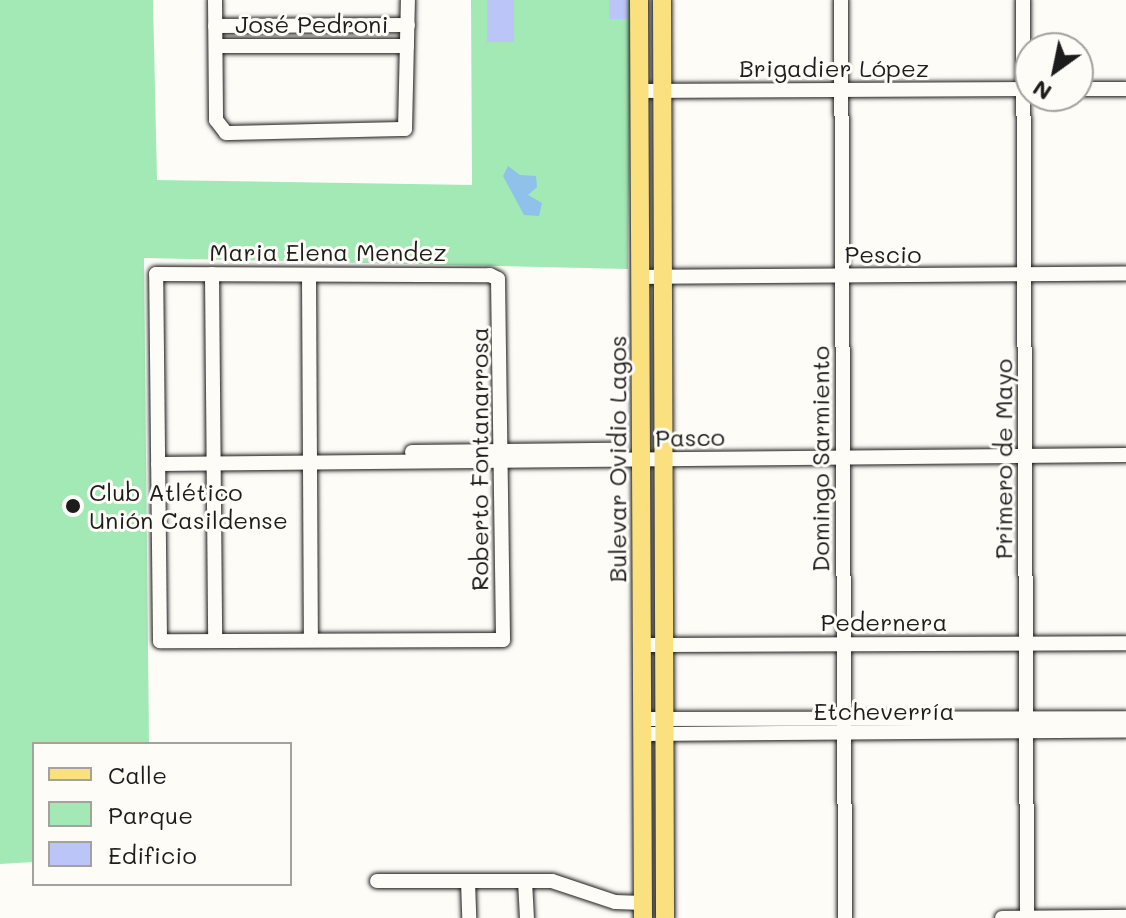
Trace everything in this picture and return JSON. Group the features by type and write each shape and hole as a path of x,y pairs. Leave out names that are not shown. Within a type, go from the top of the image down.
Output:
{"main road":[{"name":"Bulevar Ovidio Lagos","path":"639,0 643,911"},
{"name":"Bulevar Ovidio Lagos","path":"662,0 665,918"}],"street":[{"path":"215,0 219,128 226,133 405,129 408,0"},
{"name":"Domingo Sarmiento","path":"841,0 845,918"},
{"name":"Primero de Mayo","path":"1023,0 1024,32"},
{"name":"José Pedroni","path":"215,26 408,25"},
{"name":"José Pedroni","path":"216,46 407,46"},
{"name":"Brigadier López","path":"639,91 1014,89"},
{"path":"1094,89 1126,89"},
{"name":"Primero de Mayo","path":"1026,112 1027,918"},
{"name":"Maria Elena Mendez","path":"158,460 156,274 490,275 498,279"},
{"path":"212,274 215,641"},
{"name":"Pescio","path":"640,277 1126,274"},
{"path":"158,460 160,641 311,638 309,275"},
{"name":"Roberto Fontanarrosa","path":"311,638 503,640 498,279"},
{"name":"Pasco","path":"158,460 641,454 842,457 1126,455"},
{"name":"Pedernera","path":"642,645 1126,643"},
{"name":"Etcheverría","path":"642,727 1026,725 1126,718"},
{"name":"Etcheverría","path":"1026,725 1126,731"},
{"path":"377,881 552,881 643,911"},
{"path":"468,881 469,918"},
{"path":"525,881 527,918"},
{"path":"1002,918 1126,917"}],"green space":[{"name":"Club Atlético Unión Casildense","path":"0,0 153,0 157,180 472,185 471,0 631,0 628,269 144,258 149,742 32,742 32,862 0,864"}],"water":[{"path":"508,166 520,175 536,176 537,187 528,195 542,203 539,216 524,215 503,176"}],"building":[{"path":"487,0 514,0 514,42 487,42"},
{"path":"609,0 627,0 627,19 609,19"}],"place":[{"name":"Club Atlético Unión Casildense","path":"73,506"}]}
